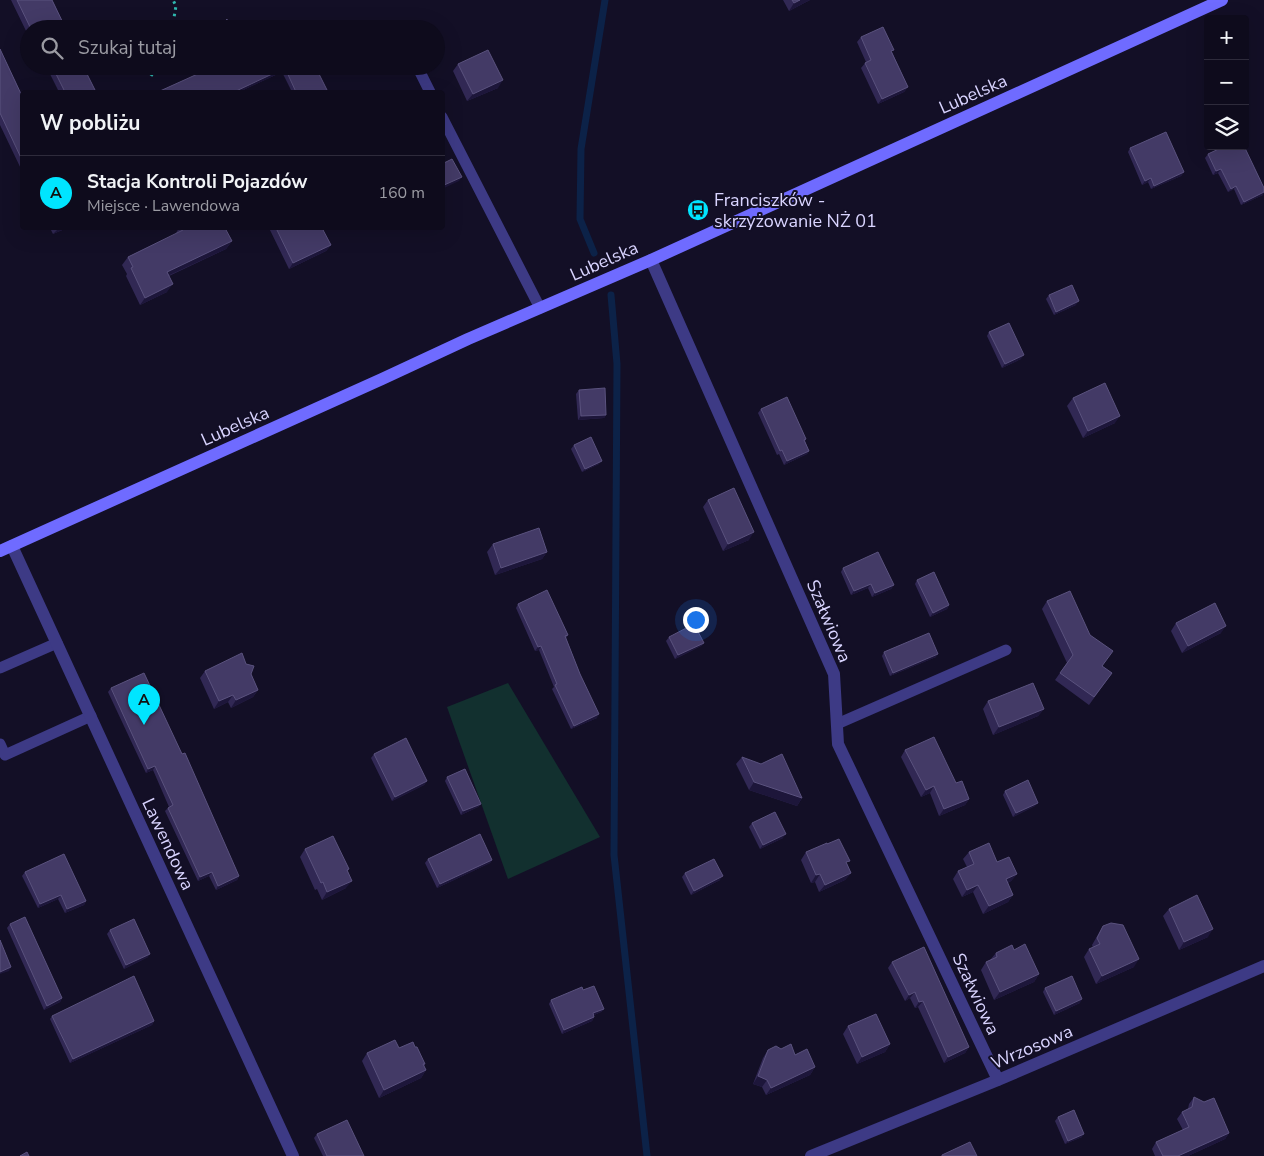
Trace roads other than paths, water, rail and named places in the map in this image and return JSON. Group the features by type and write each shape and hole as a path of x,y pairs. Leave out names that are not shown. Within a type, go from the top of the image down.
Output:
{"main road":[{"name":"Lubelska","path":"6,549 468,339 651,260 1222,0"}],"street":[{"name":"Szałwiowa","path":"651,260 834,674 838,744 998,1080"},
{"name":"Lawendowa","path":"6,549 57,642 293,1156"},
{"name":"Wrzosowa","path":"811,1156 998,1080 1264,966"}],"lane":[{"path":"422,75 429,90"},
{"path":"445,123 540,308"},
{"path":"0,668 57,642"},
{"path":"837,724 1006,650"},
{"path":"0,744 5,755 91,716"}],"waterway":[{"path":"594,253 580,219 581,149 605,0"},
{"path":"611,295 617,364 614,855 647,1156"}],"place":[{"name":"Franciszków - skrzyżowanie NŻ 01","path":"698,210"},
{"name":"Stacja Kontroli Pojazdów","path":"144,725"}]}
